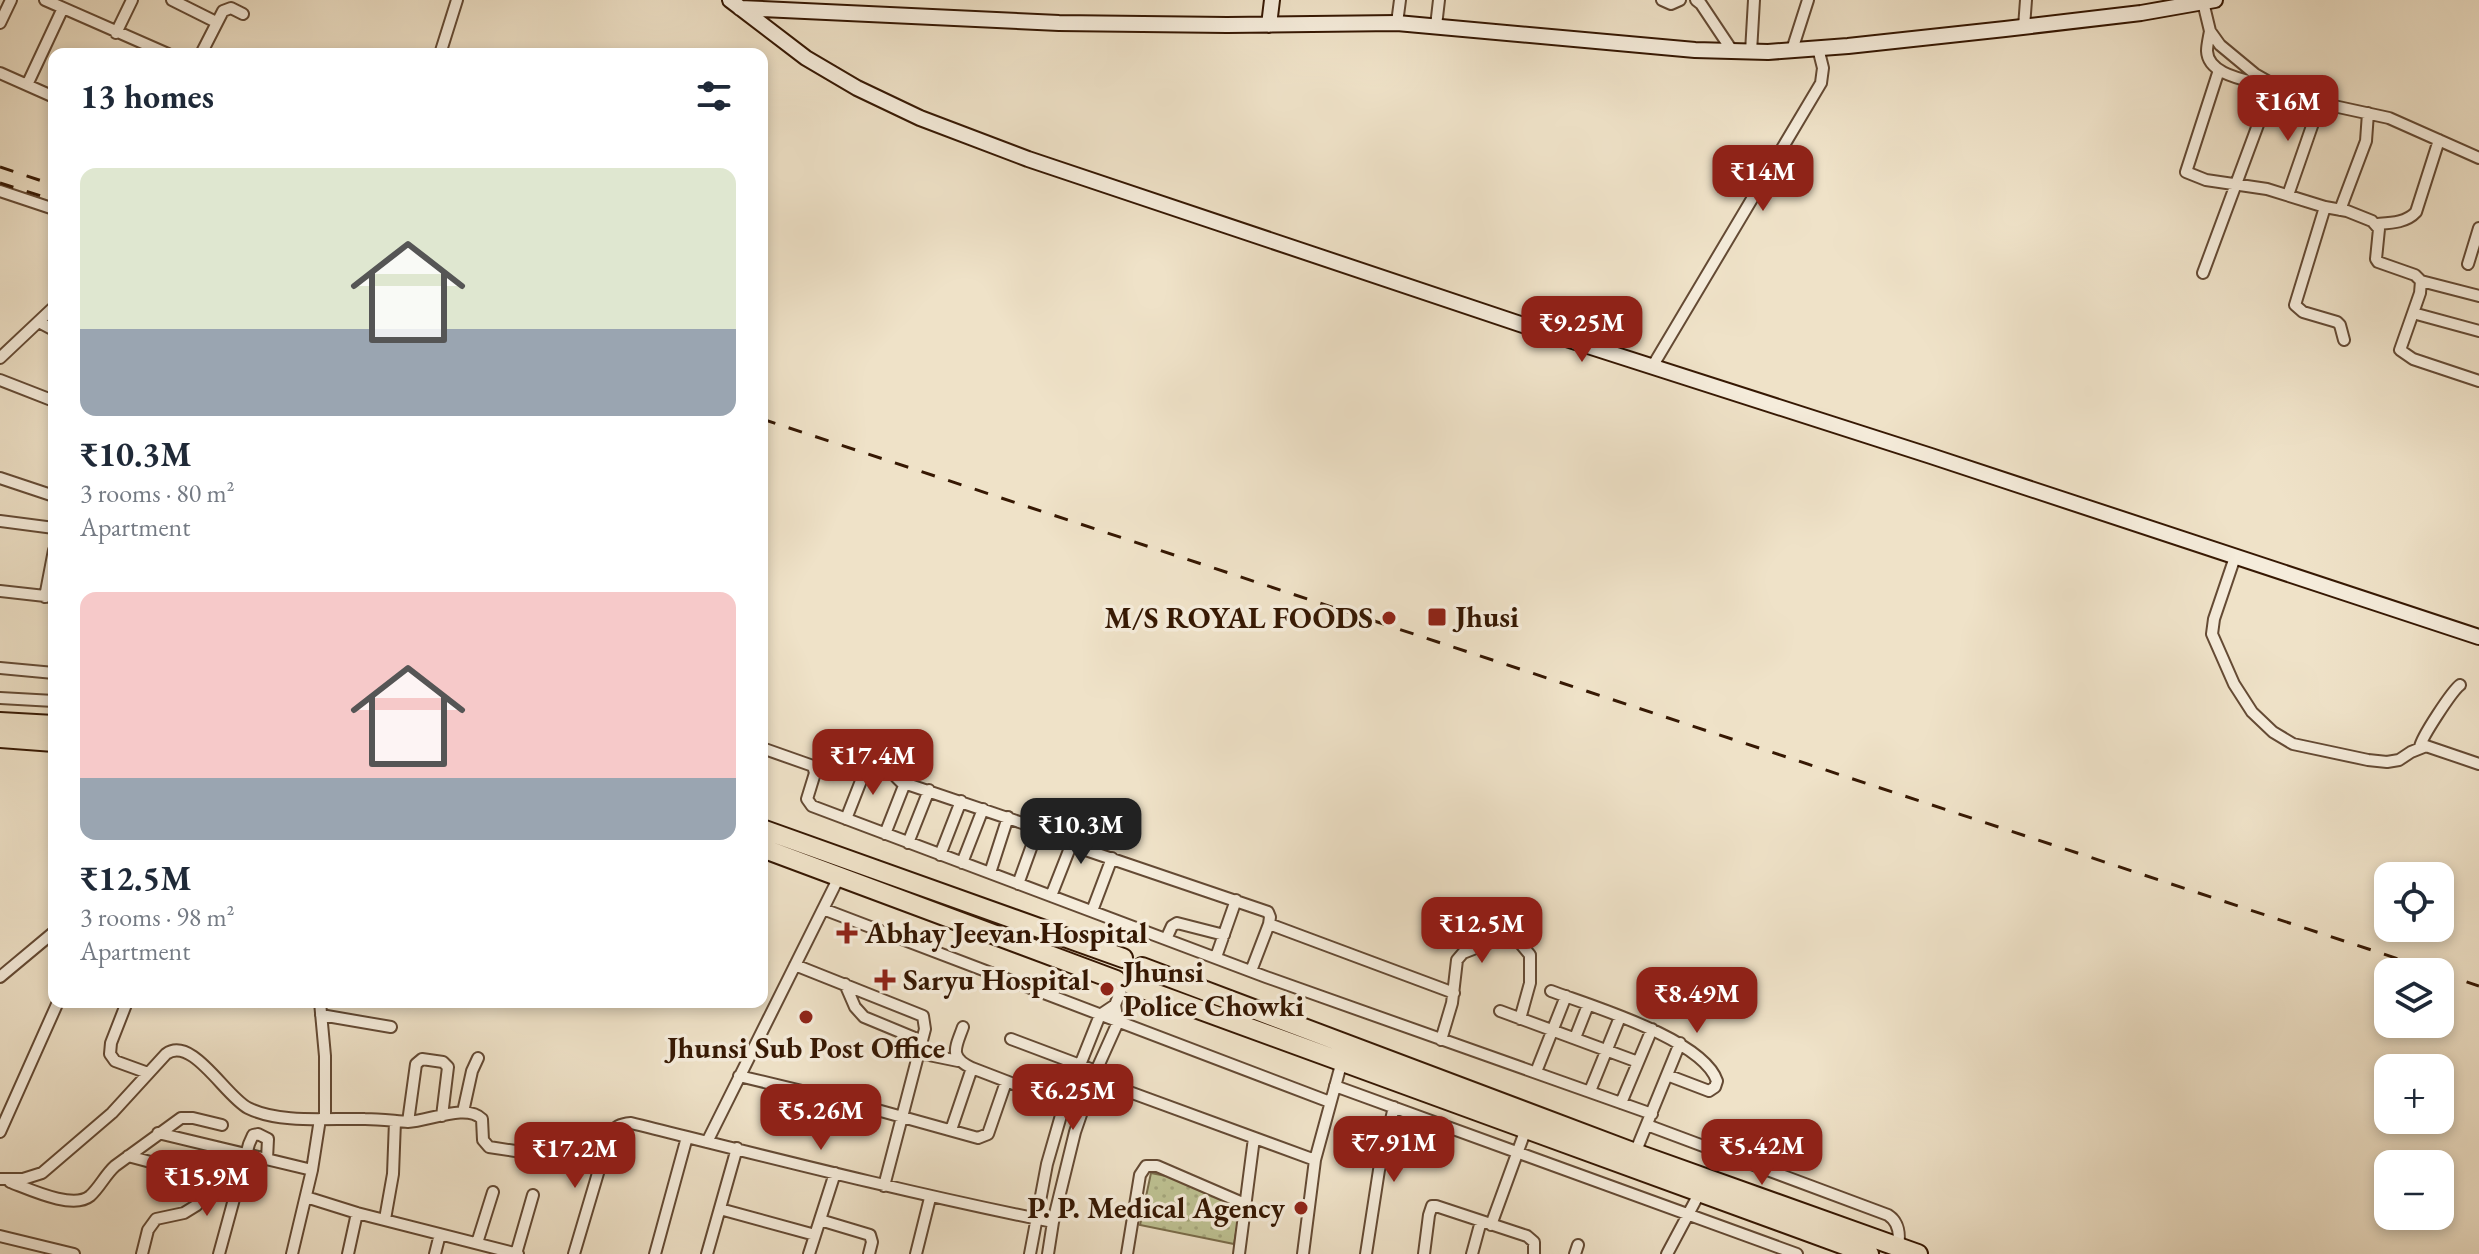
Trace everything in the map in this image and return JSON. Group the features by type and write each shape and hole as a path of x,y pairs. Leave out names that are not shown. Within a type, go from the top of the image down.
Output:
{"highway":[{"path":"0,722 48,725"},
{"path":"0,738 48,745"},
{"path":"768,831 1123,958 1132,958 1142,967 1637,1148 1898,1236 1918,1254"},
{"path":"768,850 1869,1254"},
{"path":"1123,958 1115,967 1124,983"},
{"path":"1124,983 1141,976 1142,967"}],"street":[{"path":"0,23 11,0"},
{"path":"45,0 152,48"},
{"path":"116,33 132,0"},
{"path":"172,0 216,22"},
{"path":"442,48 457,0"},
{"path":"1269,25 1272,0"},
{"path":"1397,23 1400,0"},
{"path":"1436,26 1439,0"},
{"path":"1662,0 1671,4 1680,0"},
{"path":"1696,0 1733,52"},
{"path":"1751,52 1754,0"},
{"path":"1792,50 1808,0"},
{"path":"2024,27 2026,0"},
{"path":"735,4 1059,23 1397,23 1751,52 2024,27 2141,13 2209,1 2207,54 2219,70 2320,103 2389,118 2479,158"},
{"path":"735,4 830,73 957,133 1028,159 2479,637"},
{"path":"27,85 63,8"},
{"path":"204,48 226,9 243,14"},
{"path":"2210,31 2220,45 2255,74 2285,91"},
{"path":"1652,367 1821,83 1823,68 1818,48"},
{"path":"2219,70 2186,172 2206,180 2288,195 2355,213 2376,224 2401,221 2416,212 2439,140"},
{"path":"0,73 48,94"},
{"path":"2203,273 2272,87"},
{"path":"2288,195 2320,103"},
{"path":"2340,210 2366,141 2368,113"},
{"path":"0,191 48,207"},
{"path":"2325,207 2295,305 2303,312 2337,322 2344,340"},
{"path":"2376,224 2378,262 2415,275 2421,281 2479,296"},
{"path":"2468,264 2479,228"},
{"path":"2421,281 2420,293 2401,345 2402,353 2479,381"},
{"path":"0,358 48,313"},
{"path":"2413,313 2479,331"},
{"path":"39,322 48,327"},
{"path":"0,380 48,399"},
{"path":"0,478 48,494"},
{"path":"0,521 48,527"},
{"path":"2235,557 2212,634 2234,684 2252,712 2283,738 2307,748 2387,762 2399,760 2420,747 2434,747 2479,764"},
{"path":"0,591 48,597"},
{"path":"0,668 48,672"},
{"path":"2420,747 2422,737 2460,685"},
{"path":"0,698 48,701"},
{"path":"768,750 813,766 815,773 807,796 808,803 1251,971 1621,1103 1648,1122 1888,1215 1898,1236"},
{"path":"846,819 868,763"},
{"path":"898,765 896,777 905,783 1032,825 1036,831 1018,884"},
{"path":"885,834 905,783"},
{"path":"908,843 929,790"},
{"path":"940,855 961,801"},
{"path":"962,863 983,809"},
{"path":"990,873 1008,817"},
{"path":"1051,896 1079,825"},
{"path":"1071,845 1268,912 1269,924 1251,971"},
{"path":"1092,911 1112,858"},
{"path":"707,1142 839,877"},
{"path":"1216,957 1236,900"},
{"path":"823,909 1330,1102"},
{"path":"1166,939 1172,926 1177,923 1224,935"},
{"path":"1269,924 1454,993"},
{"path":"0,977 48,937"},
{"path":"1441,1040 1454,993 1459,955 1496,940 1512,940 1526,949 1531,961 1530,983 1520,1019"},
{"path":"795,965 919,1013 925,1021 884,1186"},
{"path":"1048,1254 1081,1110 1118,1022 1115,1005 1124,983"},
{"path":"845,984 855,1007 864,1017 922,1041"},
{"path":"1551,991 1652,1029 1680,1043 1715,1074 1717,1081 1715,1087 1705,1090 1667,1075"},
{"path":"1536,1072 1566,996"},
{"path":"1030,1254 1047,1164 1064,1105 1100,1015 1115,1005"},
{"path":"1575,1038 1588,1005"},
{"path":"0,1132 55,1008"},
{"path":"125,1008 110,1054 115,1061 148,1073"},
{"path":"292,1254 322,1119 325,1079 320,1008"},
{"path":"1500,1011 1638,1062"},
{"path":"321,1015 391,1027"},
{"path":"1590,1091 1620,1017"},
{"path":"958,1061 955,1050 963,1027"},
{"path":"1621,1103 1652,1029"},
{"path":"1011,1039 1315,1160"},
{"path":"1637,1148 1680,1043"},
{"path":"0,1179 23,1179 42,1173 112,1113 172,1049 184,1050 204,1065 237,1101 278,1116 408,1122 463,1112 480,1116 483,1140 489,1147 600,1164"},
{"path":"919,1053 958,1061 1081,1110"},
{"path":"463,1112 478,1058"},
{"path":"408,1122 416,1064 422,1059 443,1062 448,1067 442,1116"},
{"path":"1303,1254 1315,1160 1342,1061"},
{"path":"951,1130 972,1068"},
{"path":"739,1076 978,1138 984,1137 989,1129 1006,1082"},
{"path":"1335,1086 1797,1254"},
{"path":"1366,1254 1379,1170 1394,1107"},
{"path":"0,1179 52,1196 80,1201 91,1195 107,1173 175,1122 186,1117 222,1125"},
{"path":"385,1219 393,1174 395,1121"},
{"path":"574,1254 609,1136 614,1127 631,1123 930,1198 1053,1222"},
{"path":"1472,1254 1526,1129"},
{"path":"158,1133 312,1170"},
{"path":"219,1254 250,1138 258,1134 268,1139 267,1159"},
{"path":"655,1254 687,1137"},
{"path":"1239,1254 1254,1138"},
{"path":"142,1254 153,1222 160,1216 184,1213 199,1201 216,1147"},
{"path":"707,1254 737,1148"},
{"path":"128,1156 207,1177"},
{"path":"1127,1254 1140,1175 1146,1166 1157,1166 1245,1204"},
{"path":"809,1254 835,1173"},
{"path":"477,1243 493,1192"},
{"path":"1667,1254 1700,1192"},
{"path":"306,1197 517,1254 533,1195"},
{"path":"916,1254 930,1198"},
{"path":"1424,1254 1432,1206 1531,1239 1535,1246 1534,1254"},
{"path":"720,1209 815,1235"},
{"path":"348,1254 357,1213"},
{"path":"820,1220 870,1235 869,1254"},
{"path":"435,1254 440,1234"},
{"path":"0,1236 74,1254"}],"green space":[{"path":"1151,1173 1196,1182 1241,1205 1234,1244 1140,1225"}],"railway":[{"path":"0,167 48,183"},
{"path":"0,183 48,198"},
{"path":"768,421 2396,958"},
{"path":"2454,978 2479,986"}],"place":[{"name":"Jhusi","path":"1437,617"},
{"name":"M/S ROYAL FOODS","path":"1389,618"},
{"name":"Abhay Jeevan Hospital","path":"847,933"},
{"name":"Saryu Hospital","path":"885,980"},
{"name":"Jhunsi Police Chowki","path":"1107,989"},
{"name":"Jhunsi Sub Post Office","path":"806,1017"},
{"name":"P. P. Medical Agency","path":"1301,1208"}]}
